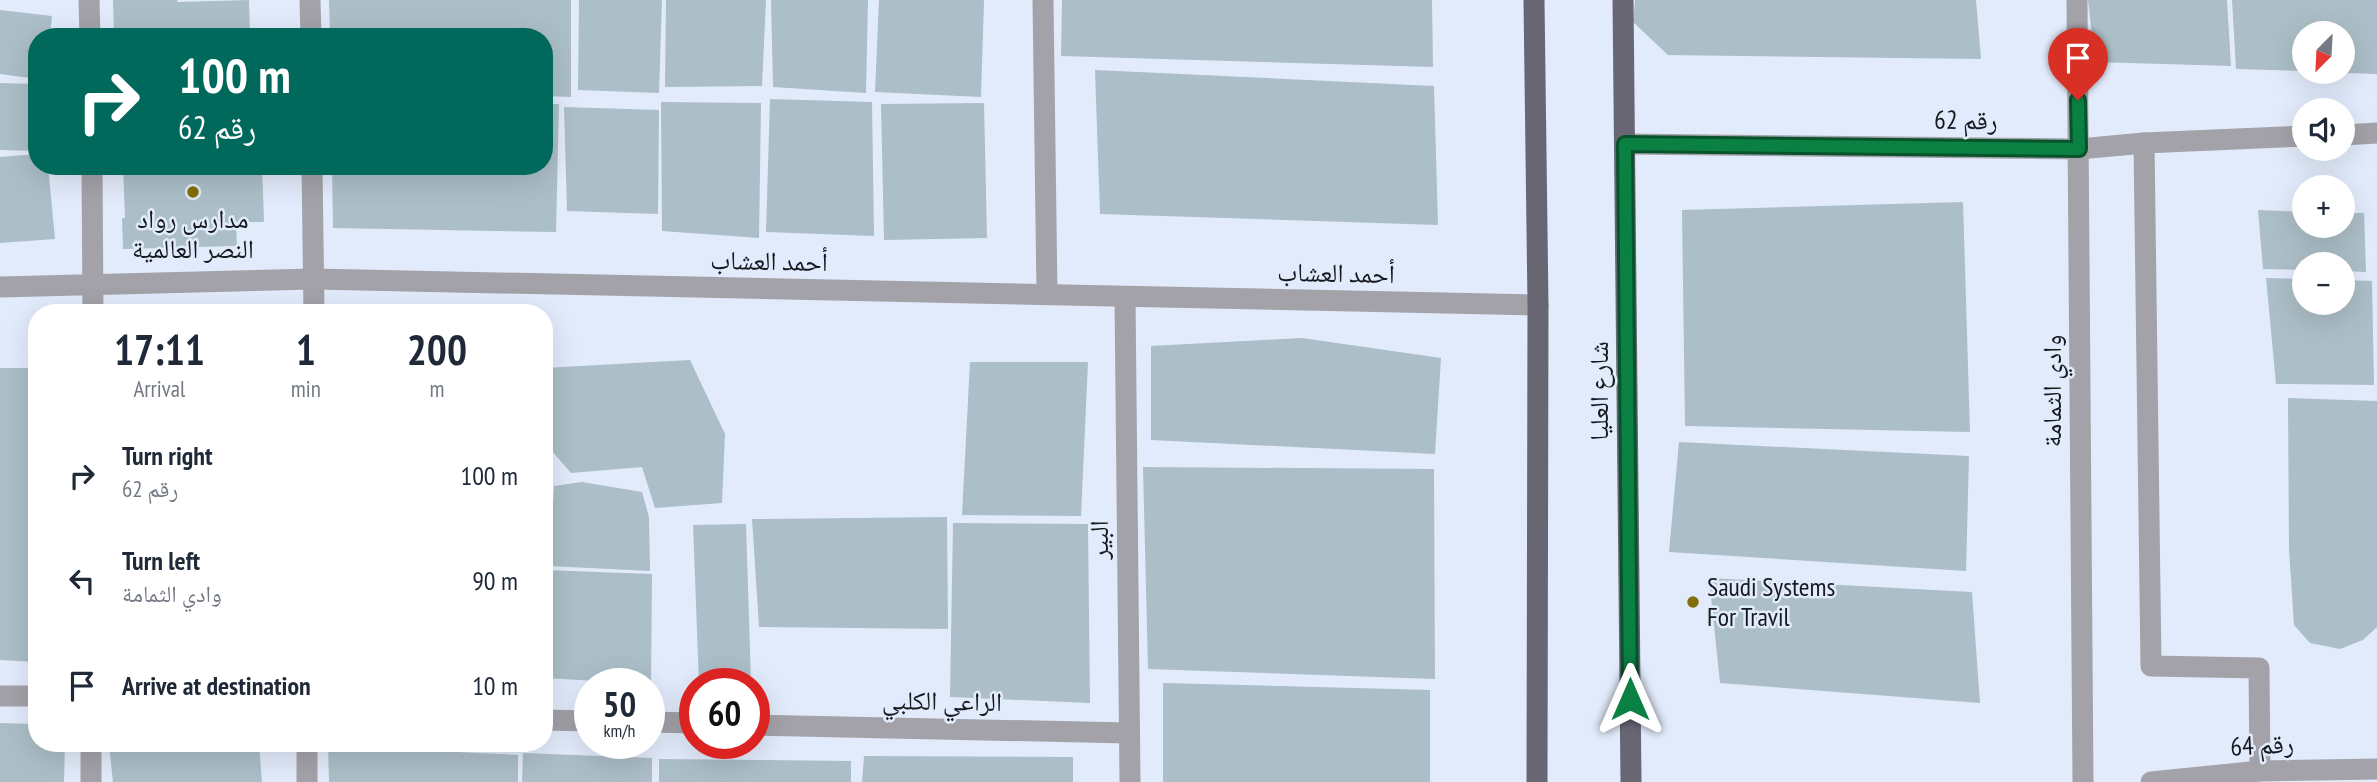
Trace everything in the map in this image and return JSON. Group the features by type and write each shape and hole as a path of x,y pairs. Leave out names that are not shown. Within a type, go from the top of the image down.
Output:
{"main road":[{"path":"1534,0 1538,305 1538,782"},
{"name":"شارع العليا","path":"1623,0 1630,782"}],"street":[{"path":"89,0 90,28"},
{"path":"310,0 311,28"},
{"path":"1043,0 1047,294"},
{"name":"وادي الثمامة","path":"2077,0 2083,782"},
{"path":"2355,134 2377,133"},
{"name":"رقم 62","path":"1625,144 2079,149 2144,143 2292,137"},
{"path":"2144,143 2151,666 2259,668 2260,771"},
{"path":"92,175 93,304"},
{"path":"313,175 314,304"},
{"name":"أحمد العشاب","path":"0,287 314,279 1538,305"},
{"name":"البير","path":"1125,297 1130,782"},
{"path":"0,696 28,695"},
{"path":"553,720 574,721"},
{"name":"الراعي الكلبي","path":"770,725 1128,733"},
{"path":"91,752 91,782"},
{"path":"307,752 307,782"},
{"name":"رقم 64","path":"2151,782 2260,771 2377,769"}],"building":[{"path":"113,0 249,0 250,28 114,28"},
{"path":"329,0 571,0 571,97 553,96 553,28 330,28"},
{"path":"579,0 662,0 659,93 578,90"},
{"path":"666,0 766,0 762,86 665,87"},
{"path":"771,0 868,0 866,93 773,87"},
{"path":"879,0 984,0 981,97 875,92"},
{"path":"1062,0 1432,0 1433,67 1061,56"},
{"path":"1635,0 1976,0 1981,59 1668,55 1633,22"},
{"path":"2088,0 2227,0 2231,66 2095,62"},
{"path":"2232,0 2377,0 2377,74 2356,73 2356,21 2292,21 2292,71 2236,69"},
{"path":"0,10 52,16 51,28 28,28 28,78 0,74"},
{"path":"1095,70 1434,86 1438,225 1100,214"},
{"path":"0,83 28,84 28,151 0,150"},
{"path":"770,99 872,102 874,236 766,232"},
{"path":"661,102 761,103 759,238 662,231"},
{"path":"984,103 987,238 884,240 881,104"},
{"path":"553,104 559,104 556,232 333,228 332,175 553,175"},
{"path":"564,107 659,110 658,214 567,211"},
{"path":"28,155 28,175 49,175 55,239 0,243 0,157"},
{"name":"مدارس رواد النصر العالمية","path":"123,175 262,175 264,222 236,222 237,246 123,249 122,218 125,218"},
{"path":"1963,202 1970,432 1685,426 1682,210"},
{"path":"2258,210 2292,211 2292,238 2355,238 2355,213 2364,213 2366,272 2355,272 2355,252 2292,252 2292,270 2263,269"},
{"path":"2266,278 2292,279 2292,315 2355,315 2355,280 2372,281 2374,385 2276,384"},
{"path":"1302,338 1441,358 1435,454 1151,440 1151,346"},
{"path":"690,360 725,434 722,503 655,508 642,467 571,473 553,452 553,368"},
{"path":"970,362 1088,362 1081,516 962,515"},
{"path":"0,368 28,368 28,662 0,660"},
{"path":"2288,398 2377,401 2377,627 2363,640 2340,649 2310,643 2294,625 2289,549"},
{"path":"1679,442 1969,456 1966,571 1669,552"},
{"path":"1143,467 1434,469 1435,679 1148,669"},
{"path":"582,482 642,492 649,517 650,571 553,566 554,486"},
{"path":"947,517 948,629 759,627 752,519"},
{"path":"953,523 1088,524 1090,703 950,697"},
{"path":"746,524 750,668 698,668 693,525"},
{"path":"553,570 652,574 651,668 574,668 574,680 553,679"},
{"path":"1709,578 1972,592 1980,703 1720,683"},
{"path":"1163,683 1430,690 1430,782 1163,782"},
{"path":"0,723 28,724 28,752 65,752 64,782 0,782"},
{"path":"110,752 260,752 262,782 113,782"},
{"path":"328,752 518,755 518,782 329,782"},
{"path":"523,753 574,755 574,759 652,759 652,782 522,782"},
{"path":"864,756 1073,757 1073,782 862,782"},
{"path":"659,759 851,761 851,782 659,782"}],"place":[{"name":"مدارس رواد النصر العالمية","path":"193,192"},
{"name":"Saudi Systems For Travil","path":"1693,602"}],"route":[{"path":"1630,699 1625,144 2079,149 2078,100"}]}
